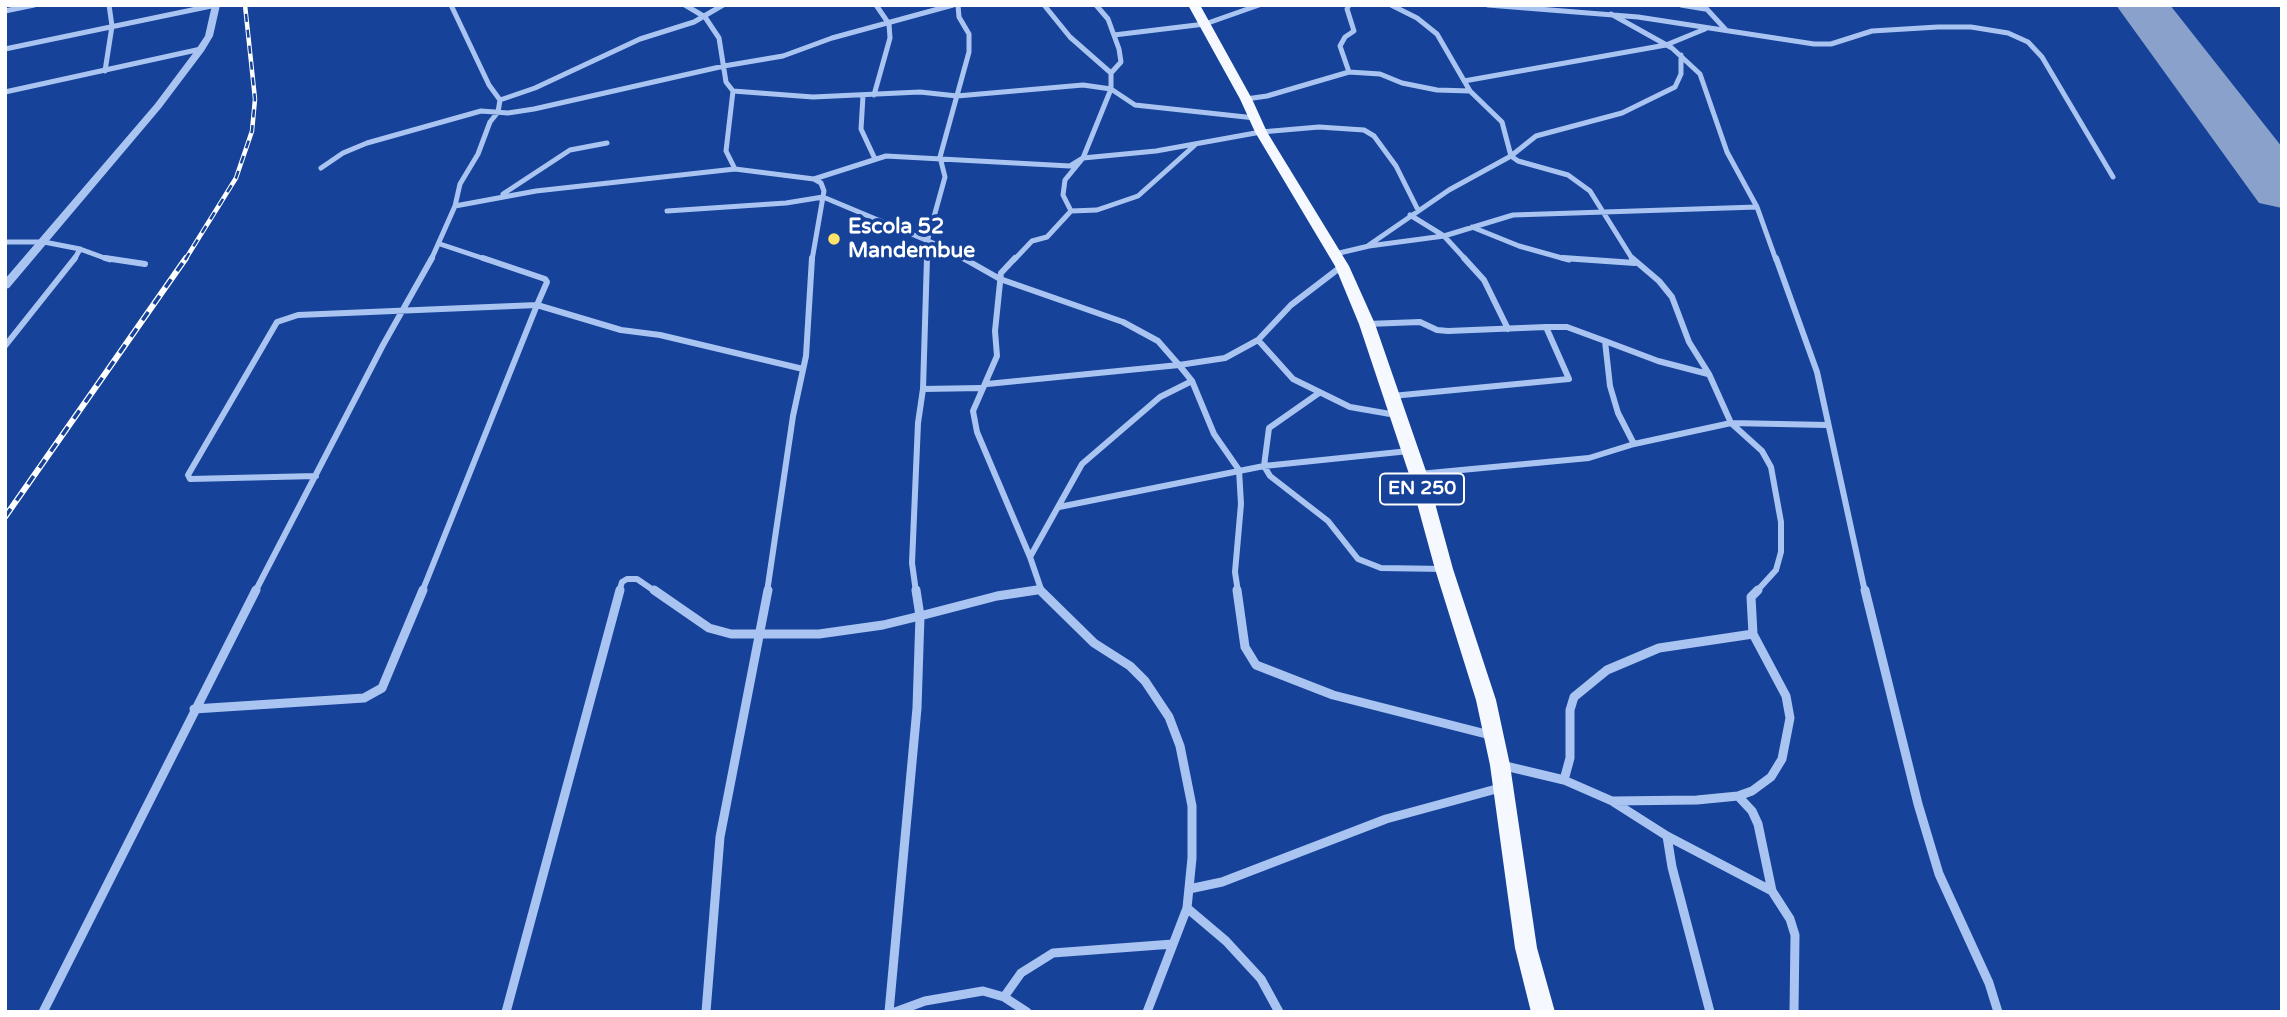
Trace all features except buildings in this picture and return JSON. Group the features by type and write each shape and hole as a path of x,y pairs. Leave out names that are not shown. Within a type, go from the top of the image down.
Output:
{"main road":[{"name":"EN 250","path":"1194,5 1258,125 1338,260 1367,324 1418,474 1494,736 1504,787 1526,948 1543,1012"}],"street":[{"path":"5,11 34,5"},
{"path":"106,71 112,26 109,5"},
{"path":"5,48 216,5 209,36 201,50 158,106 5,286"},
{"path":"44,1012 194,709 401,313 440,244 455,206 460,184 478,154 490,122 498,112 500,100 489,85 451,5"},
{"path":"685,5 705,17 719,38 726,82 733,91 726,151 735,169"},
{"path":"500,100 536,88 640,39 705,17 723,5"},
{"path":"874,95 890,38 889,24 876,5"},
{"path":"321,167 367,143 481,111 534,109 724,66 783,56 832,38 955,5 969,34 969,52 940,157 945,177 942,198 927,242 923,389 912,563 920,616 917,708 889,1012"},
{"path":"1044,5 1070,37 1111,74"},
{"path":"1071,211 1063,195 1065,180 1083,158 1111,89 1111,74 1121,62 1108,19 1096,5"},
{"path":"1114,35 1205,24 1259,5"},
{"path":"1349,5 1347,9 1354,31 1345,37 1340,46 1349,72"},
{"path":"1391,5 1416,18 1437,34 1469,91 1502,122 1511,156 1518,161 1568,175 1590,191 1605,211 1635,263 1659,281 1672,297 1689,342 1709,374 1731,424 1762,452 1771,467 1781,522 1781,552 1776,570 1751,597 1753,634 1786,696 1790,718 1786,751 1771,777 1752,791 1738,796 1698,800 1612,801"},
{"path":"1488,5 1662,19 1706,29 1814,44 1831,44 1872,32 1955,26 1993,30 2019,37 2042,57 2113,177"},
{"path":"1681,5 1704,7 1721,21 1726,30"},
{"path":"1611,14 1681,55 1700,74 1727,152 1757,207 1810,347 1826,407 1826,425 1860,571 1939,874 1989,983 1998,1012"},
{"path":"1464,81 1666,45 1706,29"},
{"path":"5,92 201,50"},
{"path":"923,389 984,386 1225,358 1258,340 1338,260 1369,246 1410,215 1511,156 1535,136 1622,113 1675,87 1681,74 1681,55"},
{"path":"1246,99 1268,96 1349,72 1380,74 1402,83 1437,90 1469,91"},
{"path":"733,91 813,97 920,92 957,96 1083,85 1111,89 1135,104 1146,107 1258,125 1364,130 1374,136 1396,166 1418,210"},
{"path":"863,96 861,130 876,159"},
{"path":"455,206 499,196 735,169 814,178 886,156 1069,166 1083,158 1195,145 1258,125"},
{"path":"499,196 570,150 607,143"},
{"path":"1147,1012 1187,908 1192,858 1192,806 1180,746 1168,717 1145,681 1130,667 1094,643 1040,590 1030,557 976,432 972,411 997,356 995,331 1001,273 1032,241 1047,237 1071,211 1097,211 1138,196 1195,145"},
{"path":"706,1012 720,837 774,558 793,416 803,369 813,250 823,197 821,183 814,178"},
{"path":"667,211 786,203 823,197 945,248 1000,279 1123,321 1158,341 1192,381 1214,434 1239,470 1241,504 1235,572 1245,647 1256,665 1333,695 1494,736"},
{"path":"1369,246 1444,236 1513,215 1757,207"},
{"path":"1410,215 1444,236 1483,280 1508,329"},
{"path":"1472,227 1518,246 1569,260 1635,263"},
{"path":"5,242 44,242 80,249 110,260 145,264"},
{"path":"194,709 364,698 382,688 547,282 545,279 440,244"},
{"path":"5,346 70,267 80,249"},
{"path":"316,476 197,480 188,475 277,322 299,315 537,306 621,330 660,335 803,369"},
{"path":"1367,324 1420,322 1437,330 1448,331 1567,327 1658,361 1709,374"},
{"path":"1391,396 1569,379 1546,327"},
{"path":"1258,340 1293,379 1318,393 1350,407 1397,415"},
{"path":"1605,341 1610,386 1618,413 1634,444"},
{"path":"1030,557 1082,464 1160,397 1192,381"},
{"path":"1318,393 1273,422 1269,428 1264,466 1278,484 1328,521 1358,559 1381,568 1444,569"},
{"path":"1418,474 1589,458 1634,444 1731,424 1826,425"},
{"path":"1059,507 1211,479 1239,470 1409,451"},
{"path":"506,1012 622,582 637,579 709,628 731,634 759,635 819,634 920,616 997,596 1040,590"},
{"path":"1564,780 1570,758 1570,710 1574,697 1607,670 1659,648 1753,634"},
{"path":"1500,765 1564,780 1612,801 1667,836 1772,891"},
{"path":"1189,890 1222,882 1386,819 1504,787"},
{"path":"1738,796 1752,811 1758,824 1772,891 1790,919 1795,935 1794,1012"},
{"path":"1667,836 1672,867 1710,1012"},
{"path":"1187,908 1226,941 1261,979 1279,1012"},
{"path":"1004,996 1021,973 1053,953 1173,944"},
{"path":"895,1012 925,1001 983,991 1004,996 1027,1012"}],"runway":[{"path":"2142,5 2282,189"}],"railway":[{"path":"185,260 236,178 252,131 255,99 245,5"},
{"path":"5,517 186,258"}],"place":[{"name":"Escola 52 Mandembue","path":"834,239"}]}
